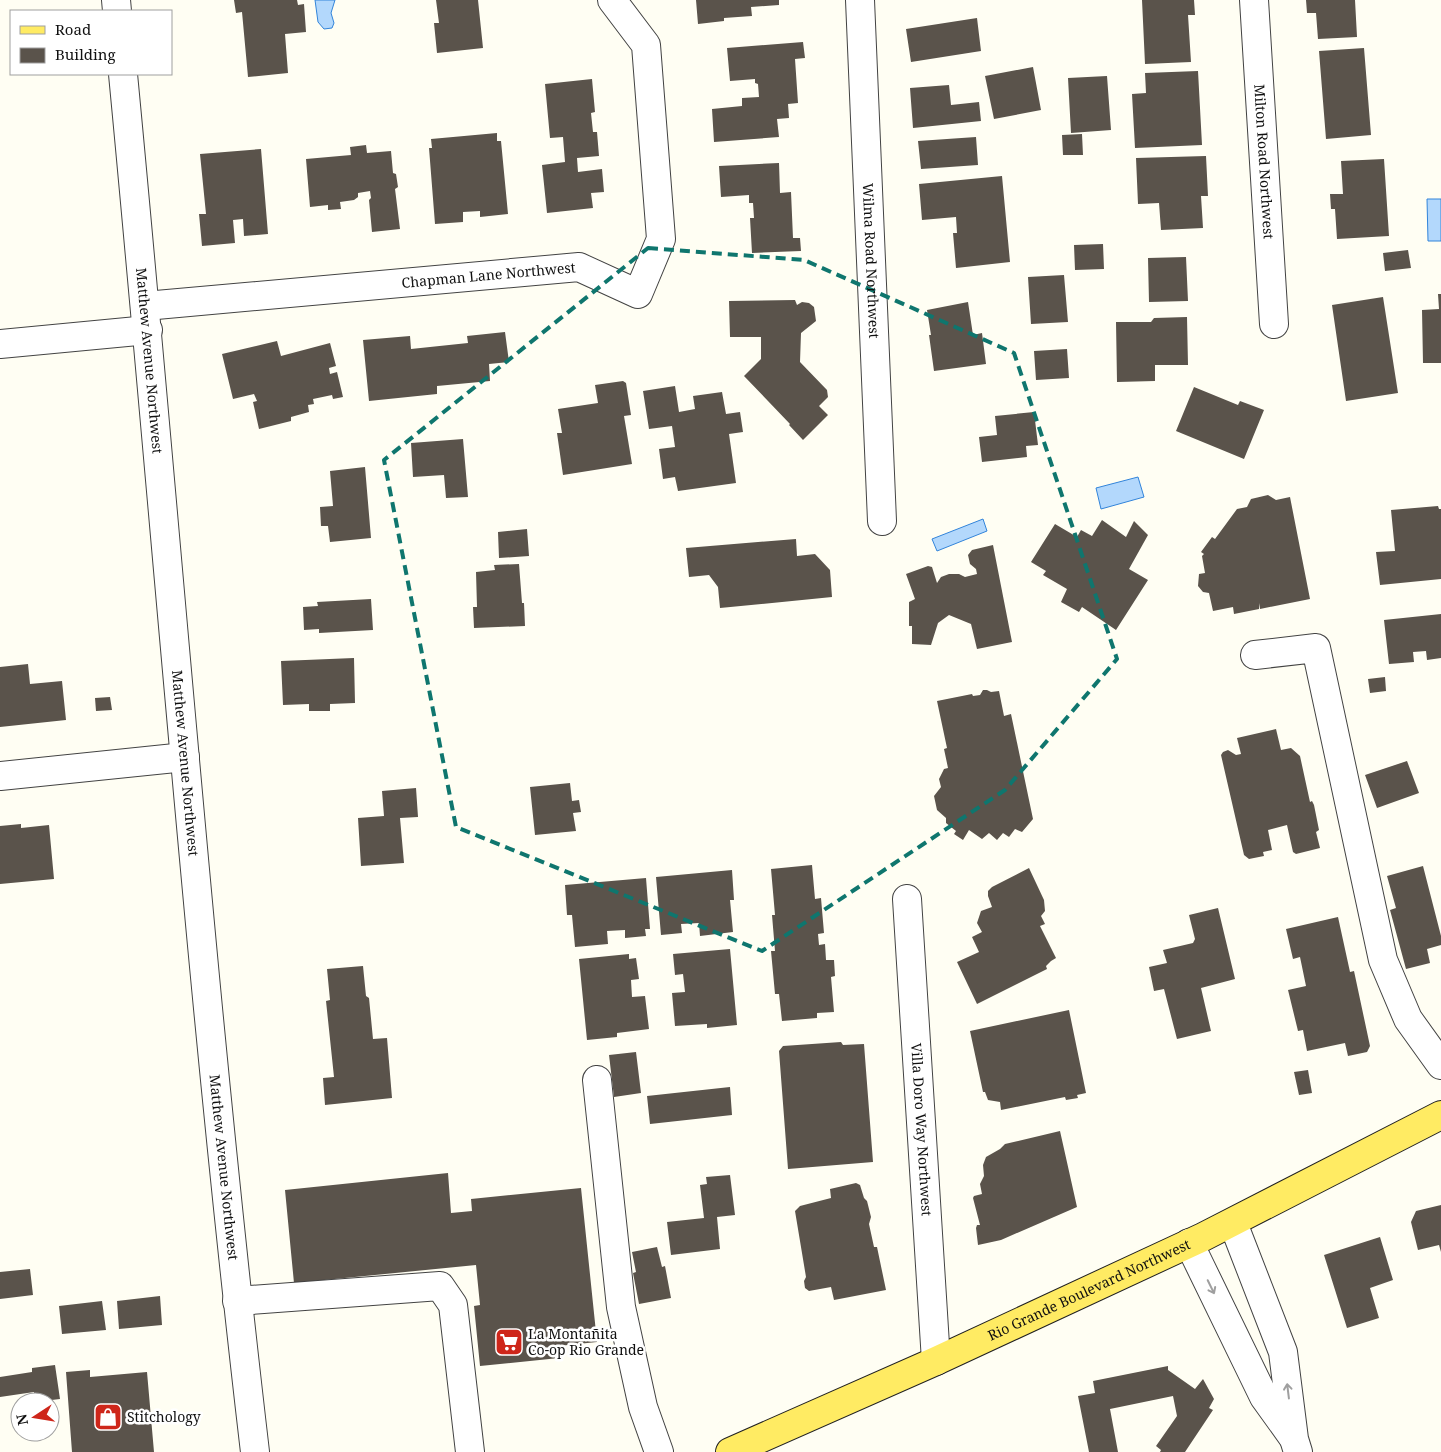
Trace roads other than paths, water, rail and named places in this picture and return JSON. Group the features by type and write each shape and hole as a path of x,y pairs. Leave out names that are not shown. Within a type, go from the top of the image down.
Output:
{"main road":[{"name":"Rio Grande Boulevard Northwest","path":"730,1452 936,1361 1233,1223 1441,1115"}],"street":[{"name":"Chapman Lane Northwest","path":"147,318 579,267 638,294 661,240 646,45 612,0"},
{"name":"Wilma Road Northwest","path":"860,0 882,521"},
{"name":"Milton Road Northwest","path":"1254,0 1274,324"},
{"name":"Matthew Avenue Northwest","path":"123,75 147,318 184,757 237,1301 255,1452"},
{"path":"0,344 147,318"},
{"path":"1256,655 1316,648 1382,960 1408,1019 1441,1065"},
{"path":"0,776 184,757"},
{"name":"Villa Doro Way Northwest","path":"907,899 936,1361"},
{"path":"598,1080 621,1307 643,1407 659,1452"},
{"path":"1233,1223 1283,1352 1296,1446"},
{"path":"1190,1243 1264,1396 1296,1446"},
{"path":"237,1301 440,1286 453,1305 470,1452"}],"water":[{"path":"315,0 335,0 331,13 334,23 332,28 324,29 318,22"},
{"path":"1427,199 1441,199 1441,241 1428,241"},
{"path":"1138,477 1144,497 1101,509 1096,488"},
{"path":"983,519 987,531 937,551 932,539"}],"place":[{"name":"La Montañita Co-op Rio Grande","path":"509,1342"},
{"name":"Stitchology","path":"108,1417"}]}
